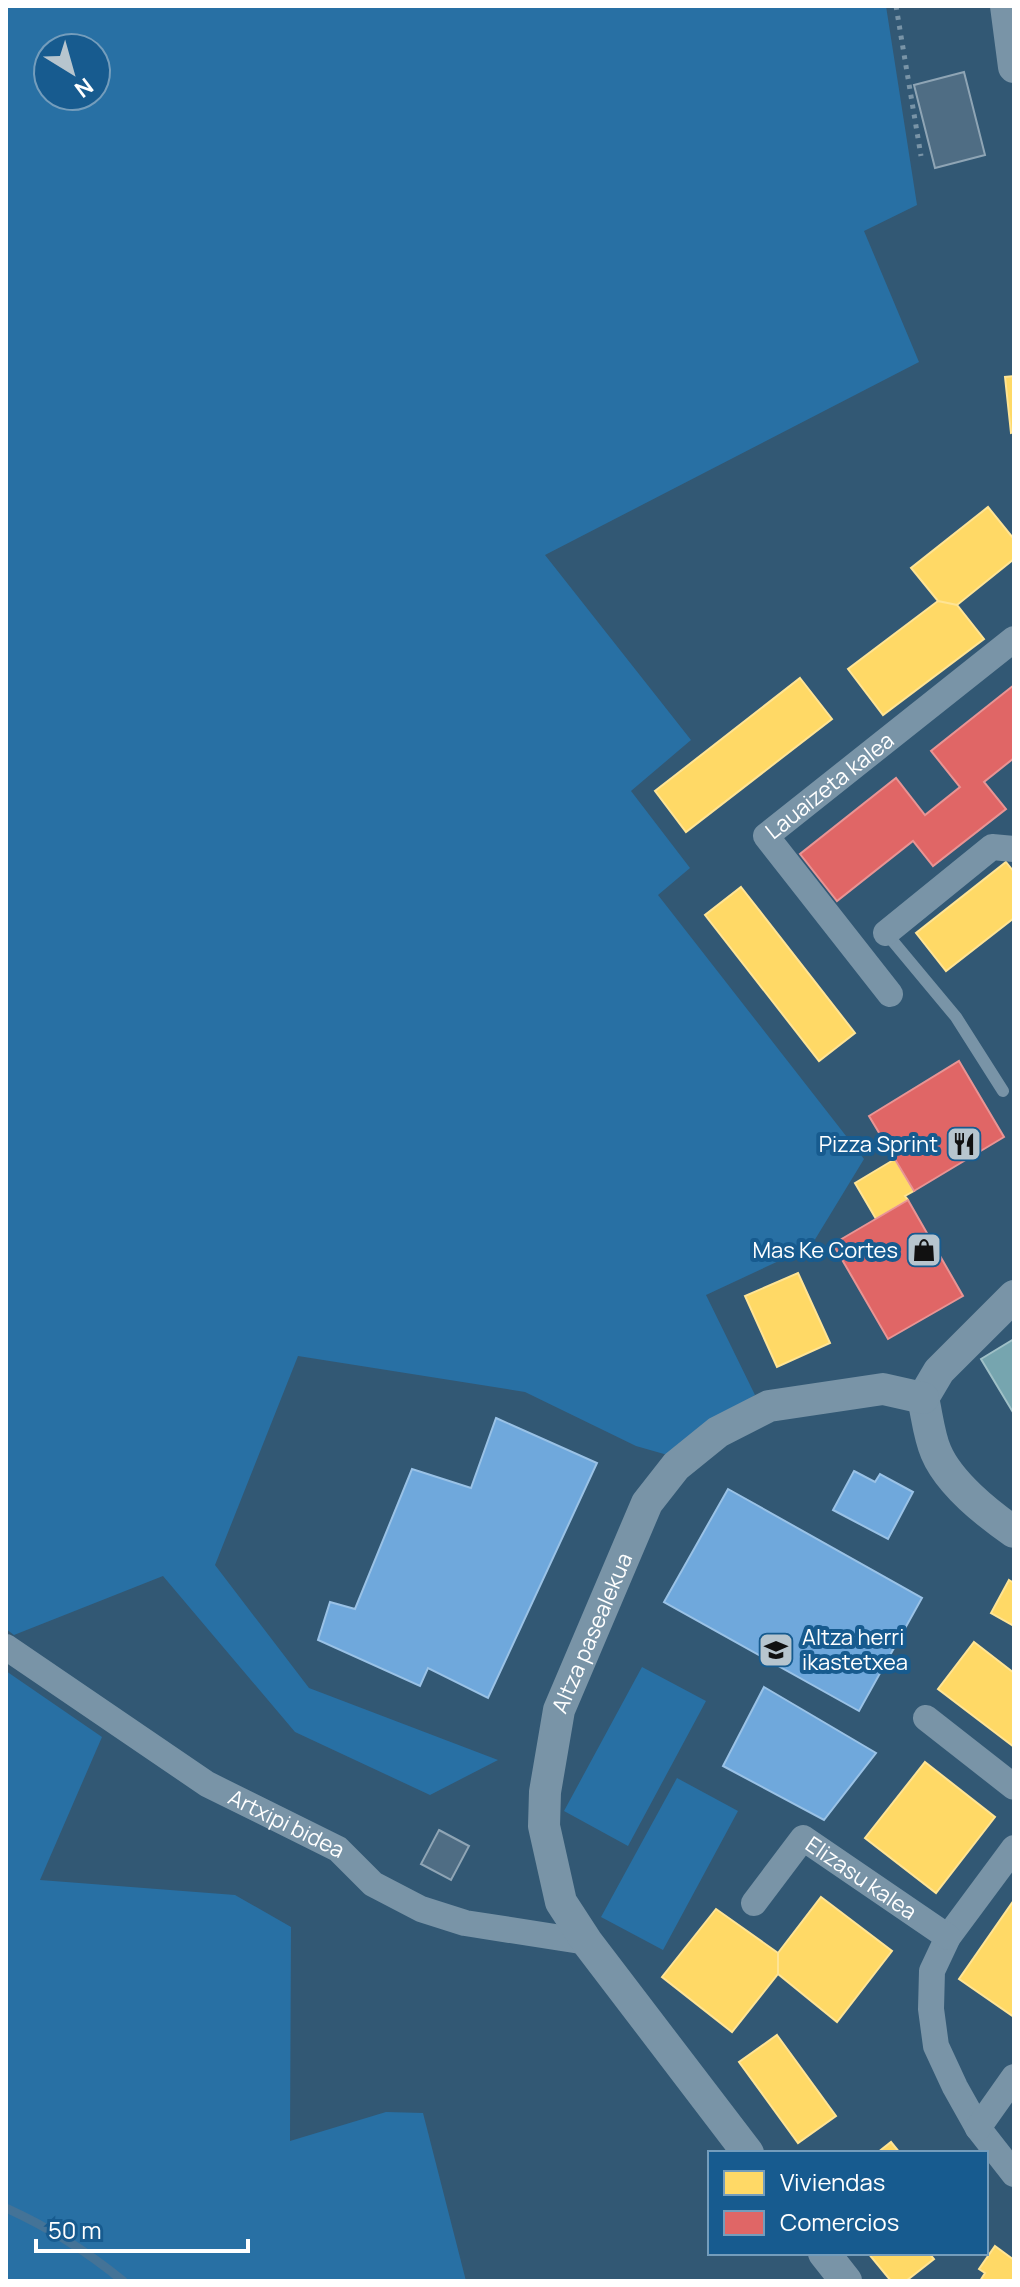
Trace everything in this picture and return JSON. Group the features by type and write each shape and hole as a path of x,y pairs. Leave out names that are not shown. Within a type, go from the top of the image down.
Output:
{"street":[{"path":"1006,6 1014,67"},
{"name":"Lauaizeta kalea","path":"890,994 766,836 1014,639"},
{"path":"886,933 992,847 1014,849"},
{"path":"1014,1296 939,1371 923,1398 936,1453 960,1486 989,1514 1014,1532"},
{"name":"Altza pasealekua","path":"746,2151 587,1942 561,1902 544,1826 545,1792 559,1710 647,1503 676,1466 718,1432 769,1406 883,1389 923,1398"},
{"name":"Artxipi bidea","path":"6,1647 207,1784 338,1849 373,1884 397,1897 421,1909 465,1923 587,1942"},
{"path":"926,1718 1014,1787"},
{"name":"Elizasu kalea","path":"754,1903 803,1838 948,1937"},
{"path":"1014,1848 948,1937 932,1971 931,2009 936,2046 955,2087 978,2128 1014,2174"},
{"path":"978,2128 1014,2077"},
{"path":"826,2255 846,2281"}],"lane":[{"path":"886,933 956,1017 1003,1091"}],"path":[{"path":"896,6 921,156"}],"shaded area":[{"path":"6,6 886,6 917,205 864,231 919,362 545,555 691,740 631,791 690,868 658,895 864,1159 811,1246 706,1295 755,1395 671,1456 636,1446 525,1392 298,1356 215,1565 309,1688 498,1760 430,1795 295,1732 163,1576 14,1635 6,1629"},
{"path":"642,1667 706,1701 628,1846 564,1811"},
{"path":"6,1671 102,1737 40,1880 235,1895 291,1927 290,2141 386,2112 423,2113 466,2281 6,2281"},
{"path":"677,1778 738,1811 663,1950 601,1917"}],"building: Viviendas":[{"path":"1014,376 1014,432 1011,433 1005,377"},
{"path":"988,507 1014,539 1014,559 957,605 938,601 911,568"},
{"path":"938,601 957,605 984,639 883,715 848,669"},
{"path":"800,678 832,719 686,832 655,791"},
{"path":"1006,862 1014,872 1014,918 946,971 916,933"},
{"path":"741,887 855,1033 819,1061 705,915"},
{"path":"895,1159 914,1191 905,1196 908,1200 876,1219 855,1183"},
{"path":"798,1273 830,1343 777,1367 745,1296"},
{"path":"1009,1580 1014,1583 1014,1626 991,1613"},
{"path":"974,1642 1014,1673 1014,1747 938,1689"},
{"path":"925,1762 995,1817 936,1893 865,1838"},
{"path":"821,1897 892,1951 837,2022 778,1974 778,1953"},
{"path":"1014,1900 1014,2017 959,1979"},
{"path":"716,1909 778,1953 778,1974 732,2032 662,1977"},
{"path":"777,2035 836,2116 798,2143 739,2062"},
{"path":"891,2142 898,2151 880,2151"},
{"path":"995,2246 1014,2260 1014,2281 980,2281 985,2273 979,2269"},
{"path":"870,2255 931,2255 934,2259 906,2281 891,2281"}],"building: Comercios":[{"path":"1014,685 1014,758 984,782 1006,809 933,866 913,841 837,901 800,854 896,778 925,815 960,787 931,751"},
{"path":"959,1061 1004,1137 914,1191 869,1116"},
{"path":"908,1200 963,1296 888,1339 833,1244"}],"building: Escuelas":[{"path":"496,1418 597,1463 488,1698 428,1668 420,1686 318,1640 330,1602 355,1609 412,1469 471,1488"},
{"path":"854,1471 875,1482 880,1474 913,1492 888,1539 833,1510"},
{"path":"728,1489 922,1598 859,1711 664,1602"},
{"path":"764,1687 876,1753 824,1820 723,1766"}],"building: Público":[{"path":"1014,1339 1014,1414 981,1359"}],"building: Otros":[{"path":"964,72 985,155 935,168 914,85"},
{"path":"439,1830 469,1846 451,1880 421,1864"}],"waterway":[{"path":"6,2208 67,2241 123,2281"}],"place":[{"name":"Pizza Sprint","path":"964,1144"},
{"name":"Mas Ke Cortes","path":"924,1250"},
{"name":"Altza herri ikastetxea","path":"776,1650"}]}
